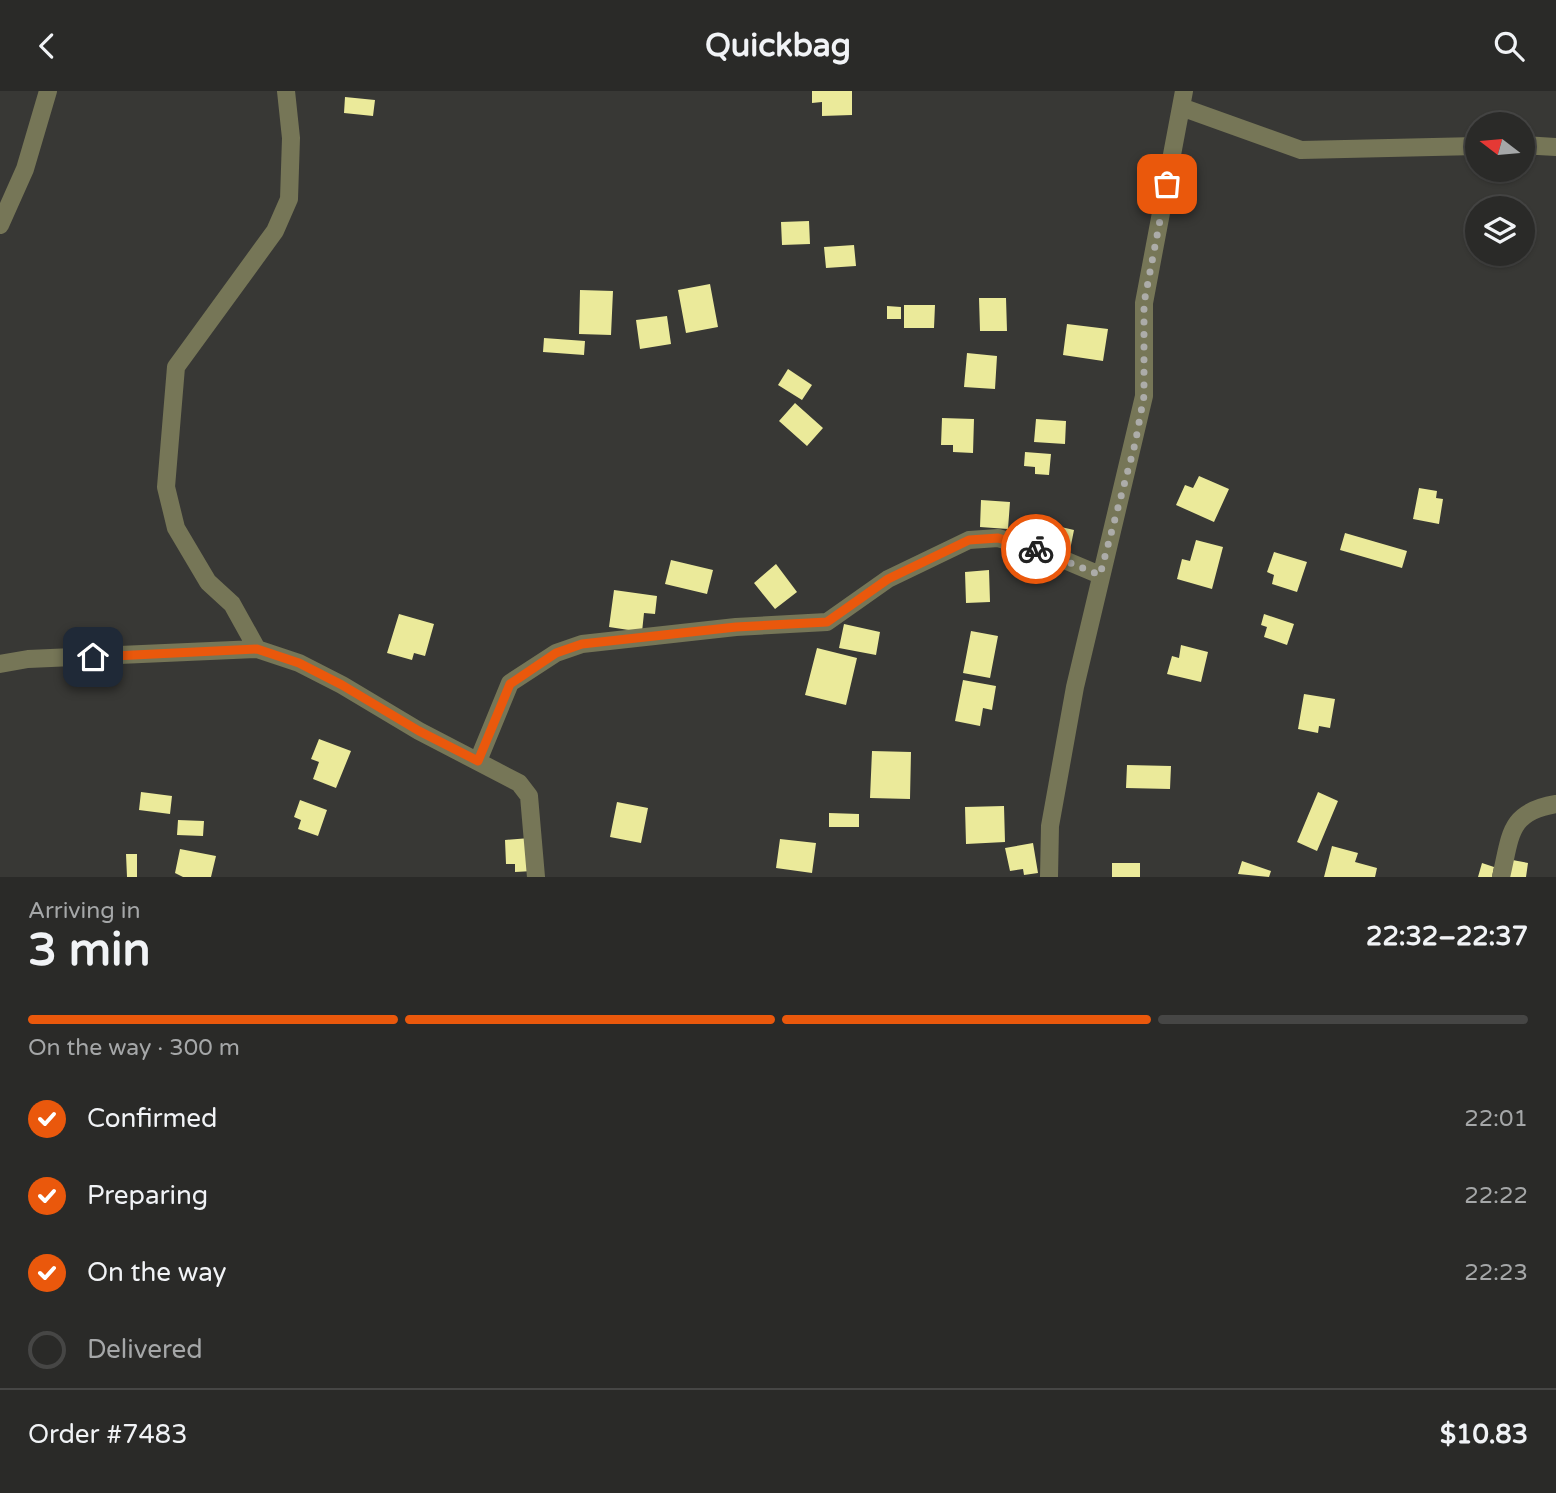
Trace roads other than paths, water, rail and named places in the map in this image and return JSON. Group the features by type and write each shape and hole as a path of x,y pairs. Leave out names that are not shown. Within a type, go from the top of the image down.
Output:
{"street":[{"path":"0,225 25,169 48,91"},
{"path":"257,649 232,604 208,582 176,528 166,487 176,367 275,231 289,199 291,138 286,91"},
{"path":"1049,877 1050,826 1075,687 1100,575 1135,444 1144,396 1144,303 1182,99 1301,150 1465,146"},
{"path":"1535,146 1556,147"},
{"path":"478,761 510,684 556,653 582,644 736,627 827,622 888,579 969,540 998,538 1043,551 1100,575"},
{"path":"0,664 28,659 257,649 299,663 419,731 519,783 529,796 536,877"},
{"path":"1501,877 1519,818 1533,808 1556,804"}]}
